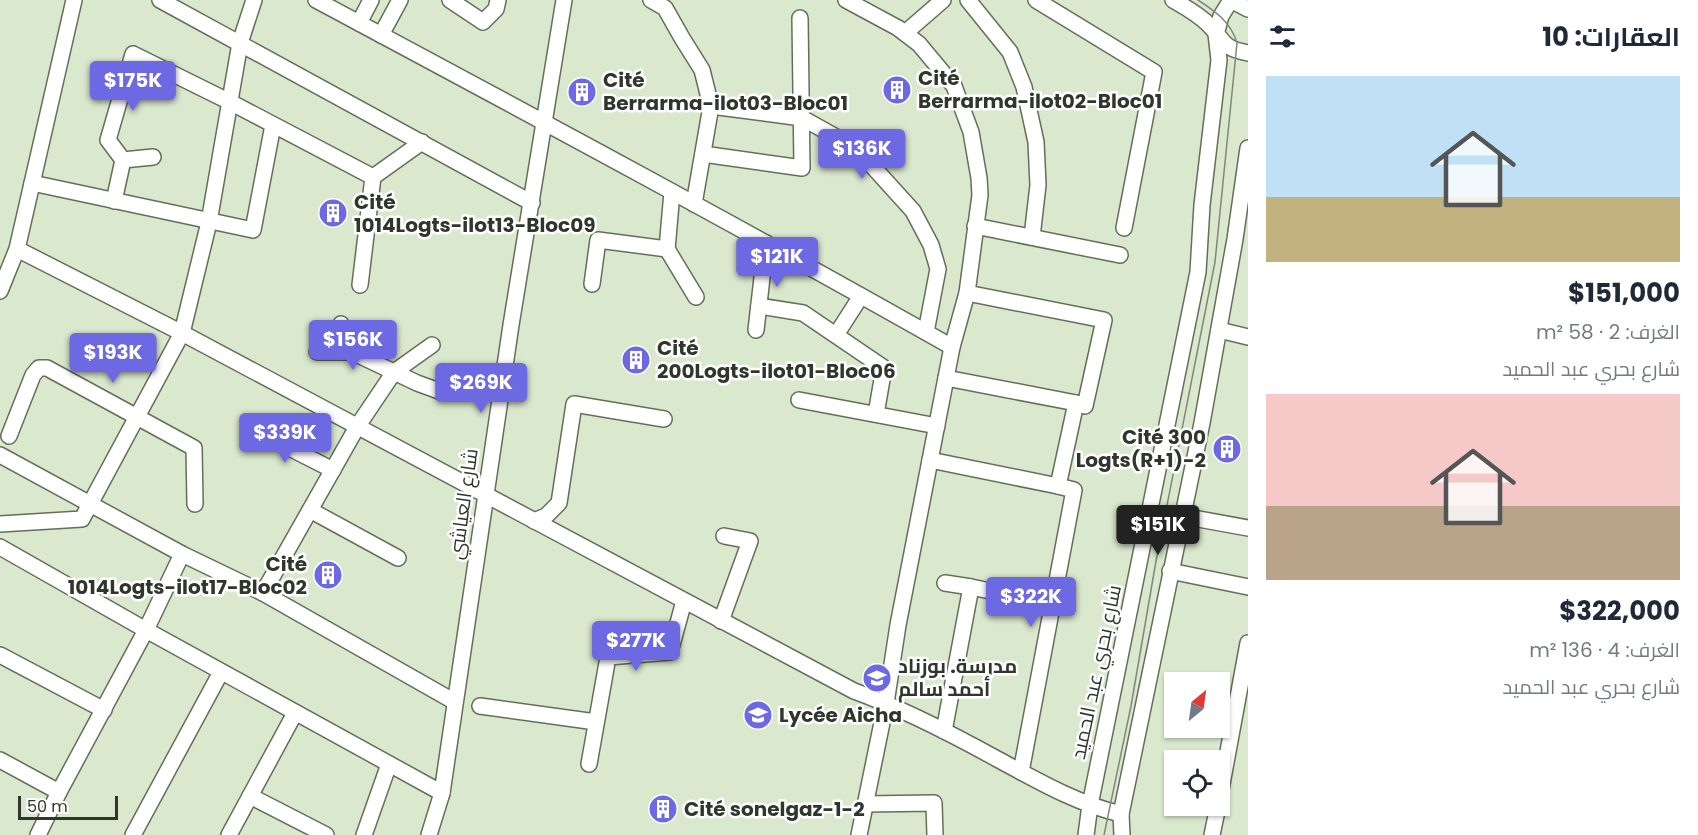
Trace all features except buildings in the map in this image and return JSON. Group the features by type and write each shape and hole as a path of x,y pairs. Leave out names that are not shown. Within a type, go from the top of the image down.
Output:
{"street":[{"path":"0,291 17,249 74,0"},
{"path":"160,0 531,203"},
{"path":"0,524 82,519 182,333 209,222 240,43 254,0"},
{"path":"316,0 766,243 952,347"},
{"path":"359,23 371,0"},
{"path":"381,35 400,0"},
{"path":"450,0 483,22 496,9 498,0"},
{"name":"شارع العياشي","path":"429,835 442,793 564,0"},
{"path":"651,0 665,8 702,70 711,106 694,204"},
{"path":"846,0 905,33 919,44 954,86 971,132 980,178 980,195 967,293 952,347 898,625 886,703 859,835"},
{"path":"905,33 943,0"},
{"path":"968,0 1010,52 1024,87 1036,142 1038,185 1032,237"},
{"path":"1036,0 1154,72 1124,228"},
{"path":"1173,0 1209,25 1225,45 1248,53"},
{"path":"1216,34 1221,16 1231,0 1248,9"},
{"path":"703,154 802,168 800,18"},
{"name":"شارع بحري عبد الحميد","path":"1086,835 1090,805 1198,272 1202,205 1219,60 1216,34"},
{"path":"114,201 123,160 108,140 132,54 373,177"},
{"path":"711,106 802,118 856,148 913,211 932,245 938,269 926,332"},
{"path":"32,183 253,230 273,125"},
{"path":"360,285 373,177 422,142"},
{"path":"1122,835 1121,814 1219,330 1248,148"},
{"path":"123,160 153,157"},
{"path":"672,192 667,249 696,297"},
{"path":"975,226 1120,255"},
{"path":"592,284 598,240 667,249"},
{"path":"756,330 766,243"},
{"path":"17,249 182,333 854,691 944,730 1021,772 1090,805 1121,814"},
{"path":"946,378 1085,406 1104,320 967,293"},
{"path":"836,335 861,296"},
{"path":"759,306 803,313 884,368 876,414"},
{"path":"341,324 352,352"},
{"path":"1219,330 1248,337"},
{"path":"263,593 357,428 394,372 432,345"},
{"path":"316,352 352,352 439,391"},
{"path":"9,436 33,375 39,368 47,368 194,448 195,504"},
{"path":"799,400 937,426"},
{"path":"1058,486 1076,403"},
{"path":"534,521 546,516 559,503 574,404 664,418"},
{"path":"252,429 333,470"},
{"path":"0,455 182,554 263,593 455,702"},
{"path":"930,460 1074,490 1021,772"},
{"path":"310,510 398,558"},
{"path":"1182,516 1248,528"},
{"path":"721,621 750,541 724,536"},
{"path":"0,547 442,793"},
{"path":"44,833 59,792 146,630 182,554"},
{"path":"1170,571 1248,587"},
{"path":"945,583 972,586 1052,604"},
{"path":"944,730 972,586"},
{"path":"588,764 608,657 670,652 684,601"},
{"path":"1228,750 1248,643"},
{"path":"0,655 104,710"},
{"path":"134,835 221,672"},
{"path":"480,706 596,722"},
{"path":"229,835 295,713"},
{"path":"0,760 59,792"},
{"path":"364,835 389,764"},
{"path":"250,796 326,835"},
{"path":"865,804 934,803 935,835"},
{"path":"1212,835 1216,816"}],"tram line":[{"path":"1104,835 1131,706 1156,561 1215,262 1237,43 1227,23 1198,0"}],"place":[{"name":"Cité Berrarma-ilot02-Bloc01","path":"897,90"},
{"name":"Cité Berrarma-ilot03-Bloc01","path":"582,92"},
{"name":"Cité 1014Logts-ilot13-Bloc09","path":"333,213"},
{"name":"Cité 200Logts-ilot01-Bloc06","path":"636,360"},
{"name":"Cité 300 Logts(R+1)-2","path":"1227,449"},
{"name":"Cité 1014Logts-ilot17-Bloc02","path":"328,575"},
{"name":"مدرسة. بوزناد أحمد سالم","path":"877,678"},
{"name":"Lycée Aicha","path":"758,715"},
{"name":"Cité sonelgaz-1-2","path":"663,809"}]}
